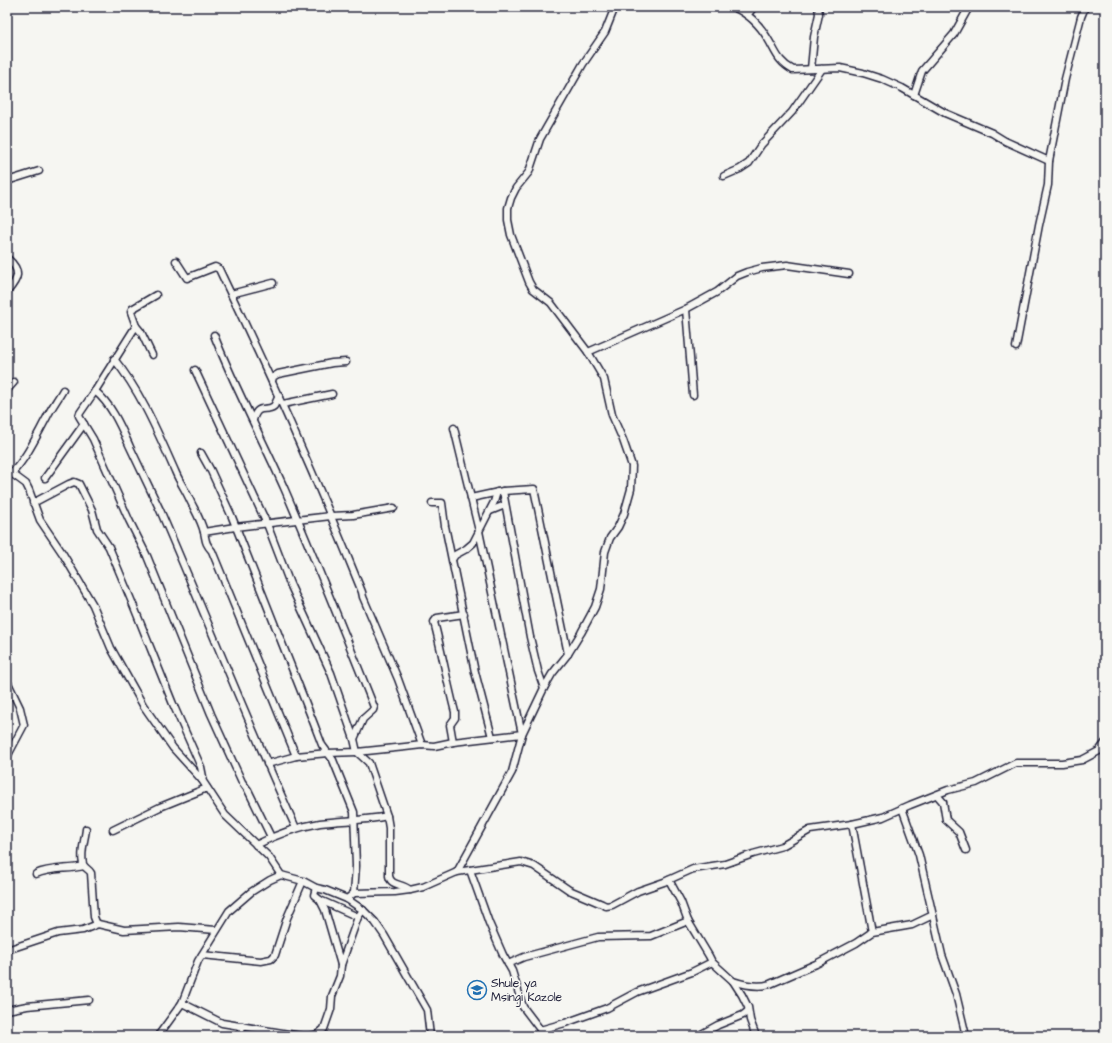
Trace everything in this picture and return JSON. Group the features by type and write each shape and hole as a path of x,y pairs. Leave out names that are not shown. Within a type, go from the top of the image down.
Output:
{"street":[{"path":"457,872 512,772 522,734 544,688 552,674 568,654 595,607 601,589 605,552 610,538 618,527 624,514 631,489 632,466 612,415 604,380 588,352 551,303 533,289 511,236 508,220 508,208 511,198 516,188 526,178 533,165 540,139 560,107 583,64 605,32 615,7"},
{"path":"733,7 747,15 763,31 774,52 788,68 798,71 840,68 863,73 891,82 945,113 992,133 1005,141 1049,161"},
{"path":"747,15 754,7"},
{"path":"811,69 814,37 819,14 818,7"},
{"path":"914,95 922,72 954,34 969,7"},
{"path":"1016,347 1048,185 1049,161 1065,79 1081,16 1085,7"},
{"path":"724,176 749,163 761,145 792,112 822,69"},
{"path":"7,181 39,171"},
{"path":"7,258 18,270 15,283 7,292"},
{"path":"176,261 187,278 217,267 231,294 283,404 331,516 362,592 362,597 398,679 422,746"},
{"path":"588,352 686,309 718,292 738,276 762,268 787,265 850,274"},
{"path":"231,294 273,283"},
{"path":"152,356 131,314 132,309 156,295"},
{"path":"686,309 693,395"},
{"path":"136,326 80,412 80,418 93,440 147,556 211,714 242,782 248,790 271,837"},
{"path":"214,335 223,358 298,520 374,707 373,710 362,719 354,739"},
{"path":"114,360 125,373 155,428 204,532 205,541 212,551 296,756"},
{"path":"272,381 273,377 278,374 332,363 346,362"},
{"path":"195,370 266,524 290,584 331,673 354,739 357,752 369,763 390,828 390,881 392,883 404,885 410,890"},
{"path":"7,390 14,382"},
{"path":"63,390 30,449 9,471 26,484 40,520 66,559 93,605 102,629 134,691 173,748 202,780 225,815 268,857 281,875"},
{"path":"95,391 104,398 112,411 148,485 267,764 296,828"},
{"path":"283,404 332,394"},
{"path":"253,420 256,411 272,407 275,405 279,396"},
{"path":"45,478 84,424"},
{"path":"454,428 479,531 522,734"},
{"path":"201,453 232,517 322,745 333,760 354,812 356,866 354,893"},
{"path":"33,504 69,484 74,482 79,484 92,510 97,529 108,547 134,607 173,704 201,767 202,780"},
{"path":"471,498 500,492 534,489 568,654"},
{"path":"500,492 506,505 530,637 538,671 544,688"},
{"path":"453,558 455,555 470,546 500,492"},
{"path":"432,503 442,503 445,526 453,558 475,672 492,737"},
{"path":"490,511 506,505"},
{"path":"204,532 331,516 353,516 394,508"},
{"path":"453,742 450,725 455,718 455,712 446,677 443,654 434,622 437,618 464,614"},
{"path":"7,757 24,725 20,708 8,683"},
{"path":"267,764 296,756 434,746 453,742 522,734"},
{"path":"347,899 354,893 410,890 423,887 457,872 516,863 530,864 569,890 606,906 612,905 638,891 669,880 693,869 724,864 752,854 782,846 810,830 852,824 883,817 954,788 976,783 1016,763 1062,763 1082,760 1099,751 1105,743"},
{"path":"113,830 160,807 207,788"},
{"path":"937,795 943,802 946,820 959,832 966,850"},
{"path":"902,808 919,855 942,956 956,994 966,1036"},
{"path":"256,845 271,837 296,828 321,823 355,821 387,816"},
{"path":"852,824 872,932"},
{"path":"84,866 83,843 86,829"},
{"path":"36,874 45,870 84,866 89,869 91,873 94,917 98,924"},
{"path":"470,870 489,923 512,971 524,1010 544,1036"},
{"path":"158,1036 182,1003 194,969 216,930 230,911 238,902 257,887 281,875 302,880 316,888 347,899 363,910 375,922 423,1001 428,1014 430,1036"},
{"path":"202,955 261,961 271,959 275,955 287,918 302,880"},
{"path":"669,880 681,902 688,922 712,962 733,981 742,995 756,1036"},
{"path":"316,888 314,895 320,900 358,917"},
{"path":"320,900 327,916 341,966"},
{"path":"311,1036 318,1034 324,1029 331,1009 332,996 340,976 341,966 358,917 363,910"},
{"path":"733,981 747,985 766,986 816,964 856,943 872,932 912,925 933,915"},
{"path":"508,964 524,957 598,937 651,936 688,922"},
{"path":"7,950 58,933 83,930 98,924 124,930 179,927 216,930"},
{"path":"540,1030 607,1008 637,992 692,972 712,962"},
{"path":"7,1010 32,1005 89,1000"},
{"path":"182,1003 222,1023 301,1036"},
{"path":"698,1036 718,1025 743,1015 748,1011"},
{"path":"240,1036 242,1026"}],"place":[{"name":"Shule ya Msingi Kazole","path":"477,990"}]}
